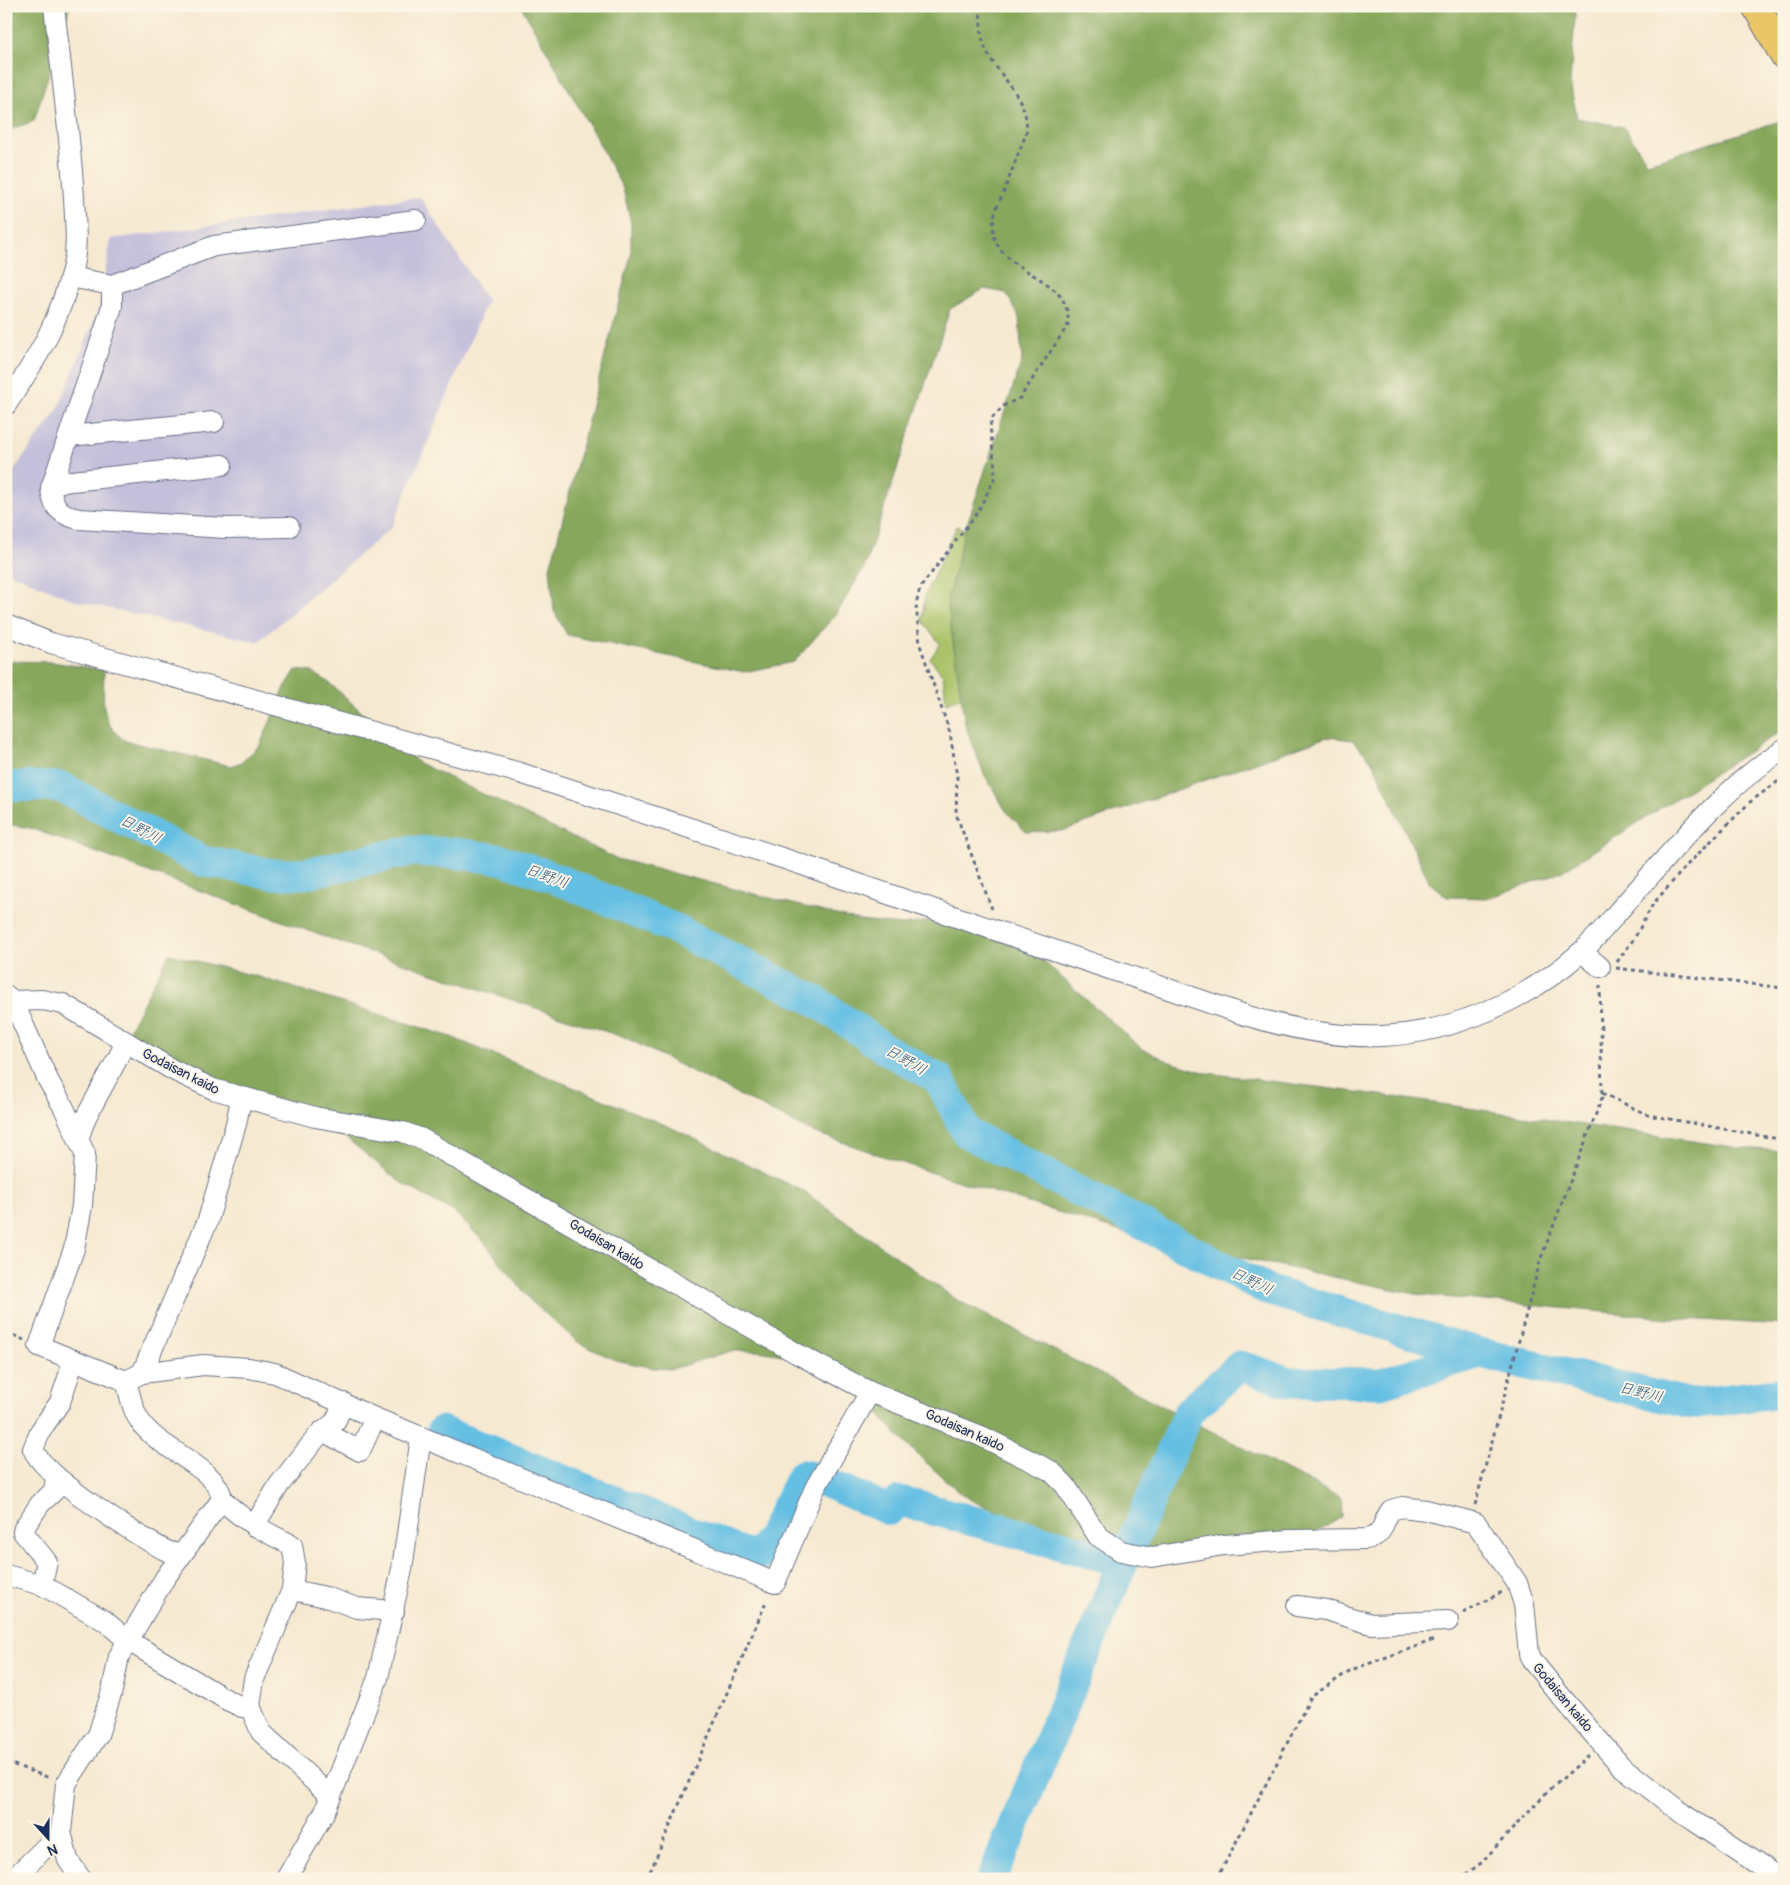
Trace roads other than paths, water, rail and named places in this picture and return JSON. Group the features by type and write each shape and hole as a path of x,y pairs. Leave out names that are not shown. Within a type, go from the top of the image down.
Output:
{"highway":[{"path":"1756,6 1784,55"}],"street":[{"path":"6,405 39,356 61,308 74,264 73,186 54,6"},
{"path":"70,277 112,285 214,246 416,220"},
{"path":"112,285 112,306 53,483 52,495 55,507 65,516 79,518 224,528 289,527"},
{"path":"69,436 214,422"},
{"path":"53,483 222,465"},
{"path":"6,625 60,646 520,773 785,859 1293,1029 1353,1036 1383,1036 1438,1027 1499,1006 1538,984 1582,952 1728,792 1758,766 1784,749"},
{"path":"1582,952 1600,967"},
{"path":"10,998 85,1154 82,1206 74,1249 39,1346 74,1360 134,1377 203,1365 249,1368 275,1373 344,1402 375,1418 774,1583 815,1488 870,1392"},
{"name":"Godaisan kaido","path":"10,998 42,1000 63,1004 173,1070 213,1089 241,1099 315,1117 403,1132 422,1139 796,1353 870,1392 981,1436 1051,1471 1065,1485 1098,1536 1129,1553 1152,1557 1216,1546 1289,1540 1374,1538 1383,1530 1391,1510 1402,1507 1452,1515 1476,1523 1517,1583 1524,1604 1530,1654 1533,1662 1621,1766 1683,1814 1780,1879"},
{"path":"78,1139 86,1117 126,1042"},
{"path":"241,1099 236,1124 208,1220 134,1377 140,1422 169,1448 214,1481 221,1493 222,1500 254,1526 292,1545 295,1563 292,1590 254,1679 250,1706 261,1732 331,1797"},
{"path":"74,1360 60,1402 41,1430 33,1450 56,1477 147,1540 169,1552 182,1554"},
{"path":"254,1526 279,1485 323,1432 335,1422 344,1402"},
{"path":"323,1432 360,1451 375,1418"},
{"path":"286,1879 324,1813 378,1678 394,1611 421,1437"},
{"path":"42,1585 47,1562 23,1532 40,1504 54,1491 56,1477"},
{"path":"81,1879 68,1860 61,1832 66,1784 98,1735 112,1691 119,1656 126,1640 182,1554 222,1500"},
{"path":"6,1575 42,1585 105,1621 126,1640 227,1700 242,1707 250,1706"},
{"path":"292,1590 326,1597 357,1608 394,1611"},
{"path":"1297,1606 1326,1610 1371,1624 1448,1621"},
{"path":"13,1879 61,1832"}],"waterway":[{"name":"日野川","path":"6,786 61,787 202,861 273,874 303,874 410,851 453,853 500,859 550,876 673,928 816,1001 884,1048 939,1079 967,1133 1270,1291 1480,1353 1691,1404 1784,1392"},
{"path":"992,1879 1123,1562 1189,1411 1240,1366 1289,1382 1381,1383 1480,1353"},
{"path":"442,1431 743,1553 759,1555 772,1536 802,1475 808,1476"},
{"path":"824,1482 889,1510 900,1501 1123,1562"}]}
